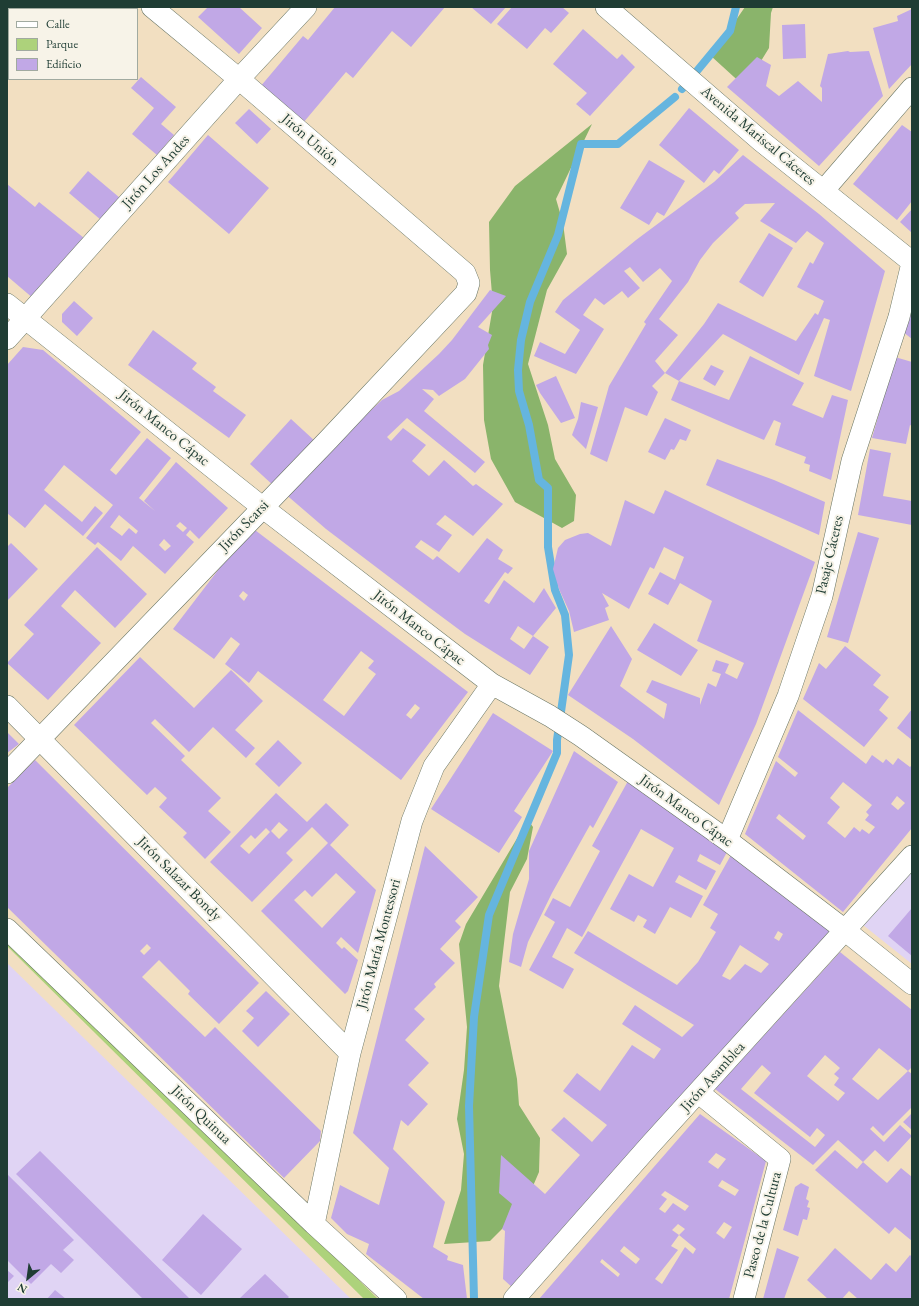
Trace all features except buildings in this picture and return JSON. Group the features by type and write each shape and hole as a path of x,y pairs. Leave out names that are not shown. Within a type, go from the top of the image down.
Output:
{"street":[{"name":"Jirón Unión","path":"152,7 239,79 466,274"},
{"name":"Jirón Los Andes","path":"7,339 239,79 306,7"},
{"name":"Avenida Mariscal Cáceres","path":"606,7 731,116 912,263"},
{"path":"824,190 912,88"},
{"name":"Pasaje Cáceres","path":"727,840 788,696 822,596 852,461 899,317 912,263"},
{"name":"Jirón Scarsi","path":"7,773 466,293 469,283 466,274"},
{"name":"Jirón Manco Cápac","path":"7,304 262,507 492,684 550,716 581,736 727,840 912,984"},
{"name":"Jirón María Montessori","path":"314,1224 350,1053 412,821 434,766 492,684"},
{"name":"Jirón Salazar Bondy","path":"7,706 350,1053"},
{"name":"Jirón Asamblea","path":"514,1299 650,1145 845,932 912,856"},
{"name":"Jirón Quinua","path":"7,929 314,1224 396,1299"},
{"name":"Paseo de la Cultura","path":"698,1093 780,1159 744,1299"}],"shaded area":[{"path":"912,869 912,964 863,925"},
{"path":"7,963 351,1299 7,1299"}],"green space":[{"path":"745,7 773,7 771,13 769,48 745,87 711,56"},
{"path":"592,124 556,199 563,223 567,254 547,290 528,364 548,425 555,459 576,495 574,521 562,528 515,502 491,459 484,420 483,365 493,306 490,270 489,222 515,186"},
{"path":"528,820 533,827 527,859 510,892 499,986 517,1079 519,1105 540,1138 539,1172 524,1207 490,1241 444,1244 461,1190 464,1154 457,1119 464,1070 467,1027 459,944 466,924"},
{"path":"7,932 378,1299 364,1299 7,946"}],"waterway":[{"path":"682,89 730,31 736,7"},
{"path":"474,1299 469,1106 474,1017 489,915 557,753 557,740 569,655 565,615 555,590 548,547 548,488 539,480 529,425 519,391 518,370 521,340 530,302 558,235 581,144 618,144 675,97"}]}
